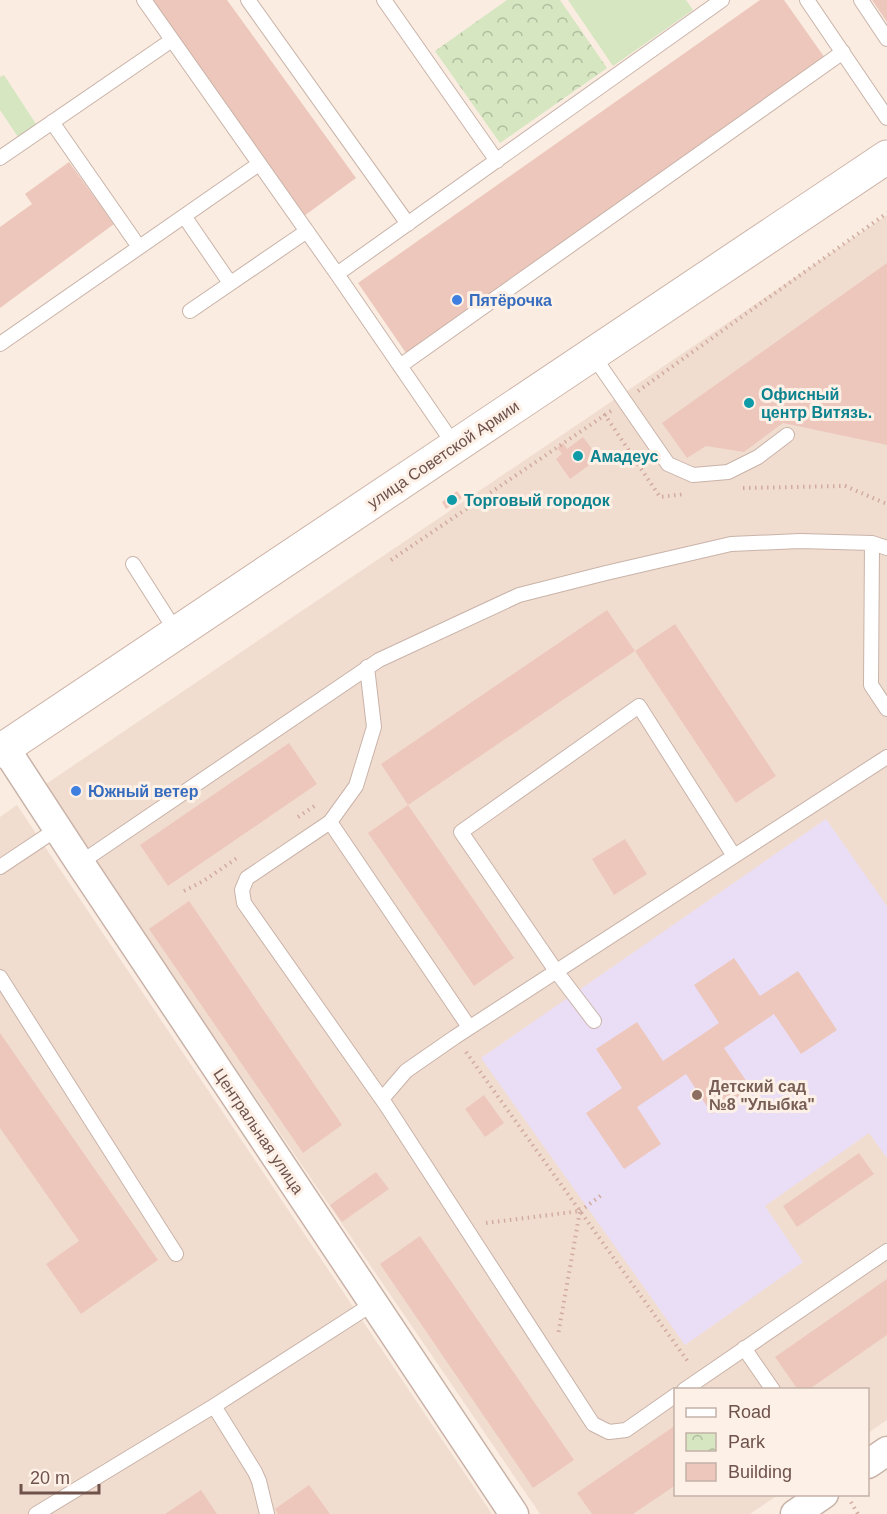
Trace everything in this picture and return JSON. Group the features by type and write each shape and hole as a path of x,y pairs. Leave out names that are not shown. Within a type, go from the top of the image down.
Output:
{"main road":[{"name":"улица Советской Армии","path":"3,750 887,156"}],"street":[{"name":"Центральная улица","path":"3,750 514,1514"},
{"path":"869,1463 887,1451"},
{"path":"795,1514 821,1496"}],"lane":[{"path":"144,0 455,446"},
{"path":"248,0 408,224"},
{"path":"384,0 497,161"},
{"path":"337,274 722,0"},
{"path":"807,0 887,118"},
{"path":"861,0 887,39"},
{"path":"0,158 172,40"},
{"path":"400,366 843,52"},
{"path":"52,122 139,247"},
{"path":"0,344 259,164"},
{"path":"184,216 230,283"},
{"path":"190,311 307,231"},
{"path":"592,354 668,464 693,475 728,472 758,457 788,435"},
{"path":"80,863 367,667 443,628 519,595 731,544 800,541 872,543 887,548"},
{"path":"872,543 871,685 887,709"},
{"path":"133,564 177,633"},
{"path":"367,667 374,727 356,786 330,822 247,878 242,890 244,903 382,1099 593,1424 609,1432 626,1430 674,1396"},
{"path":"594,1021 556,971 461,831 639,706 734,856"},
{"path":"382,1099 406,1071 469,1027 887,757"},
{"path":"330,822 469,1027"},
{"path":"0,867 57,829"},
{"path":"0,976 176,1254"},
{"path":"686,1388 887,1251"},
{"path":"36,1514 214,1406 374,1303"},
{"path":"744,1348 772,1388"},
{"path":"214,1406 255,1472 267,1514"}],"path":[{"path":"391,560 605,415 887,213"},
{"path":"605,415 660,497 694,493"},
{"path":"739,488 845,486 887,504"},
{"path":"455,1037 700,1379"},
{"path":"465,1226 580,1211 603,1194"},
{"path":"553,1362 580,1211"},
{"path":"847,1496 858,1514"}],"shaded area":[{"path":"887,215 887,1420 869,1432 869,1388 674,1388 674,1496 777,1496 750,1514 540,1514 43,786"},
{"path":"17,805 492,1514 0,1514 0,817"},
{"name":"Детский сад №8 \"Улыбка\"","path":"826,819 887,906 887,1158 869,1133 765,1206 803,1262 685,1345 481,1058"}],"green space":[{"path":"507,0 560,0 607,68 500,143 435,51"},
{"path":"568,0 686,0 693,10 613,66"},
{"path":"4,75 36,124 18,137 0,110 0,77"}],"building":[{"path":"147,0 227,0 356,178 304,216"},
{"path":"760,0 784,0 825,58 406,353 358,283"},
{"path":"872,0 887,0 887,22"},
{"path":"69,162 114,224 0,308 0,227 32,204 25,194"},
{"path":"887,263 887,445 783,423 744,452 706,446 687,458 662,423"},
{"name":"Амадеус","path":"583,437 599,458 570,479 556,459 562,454 557,448 563,443 567,449"},
{"name":"Торговый городок","path":"457,491 462,498 446,509 442,502"},
{"path":"607,610 635,651 408,805 381,764"},
{"path":"675,624 776,776 736,803 635,651"},
{"path":"289,743 317,784 168,886 140,845"},
{"path":"408,805 514,958 474,986 368,833"},
{"path":"625,839 647,874 614,895 592,859"},
{"path":"189,901 342,1125 303,1153 149,929"},
{"path":"734,958 760,996 798,971 837,1030 801,1054 774,1014 724,1048 751,1088 712,1114 686,1074 637,1107 661,1144 624,1169 586,1113 622,1088 596,1049 637,1022 663,1061 719,1023 694,985"},
{"path":"0,1033 158,1260 81,1314 46,1264 79,1241 0,1128"},
{"path":"484,1095 504,1123 485,1137 465,1109"},
{"path":"859,1153 874,1174 797,1227 783,1206"},
{"path":"376,1172 389,1189 342,1222 330,1205"},
{"path":"420,1236 574,1460 533,1488 380,1264"},
{"path":"887,1279 887,1335 811,1388 797,1388 775,1357"},
{"path":"674,1426 674,1486 633,1514 592,1514 577,1493"},
{"path":"309,1485 330,1514 278,1514 275,1509"},
{"path":"201,1490 217,1514 165,1514"}],"place":[{"name":"Пятёрочка","path":"457,300"},
{"name":"Офисный центр Витязь.","path":"749,403"},
{"name":"Амадеус","path":"578,456"},
{"name":"Торговый городок","path":"452,500"},
{"name":"Южный ветер","path":"76,791"},
{"name":"Детский сад №8 \"Улыбка\"","path":"697,1095"}]}
